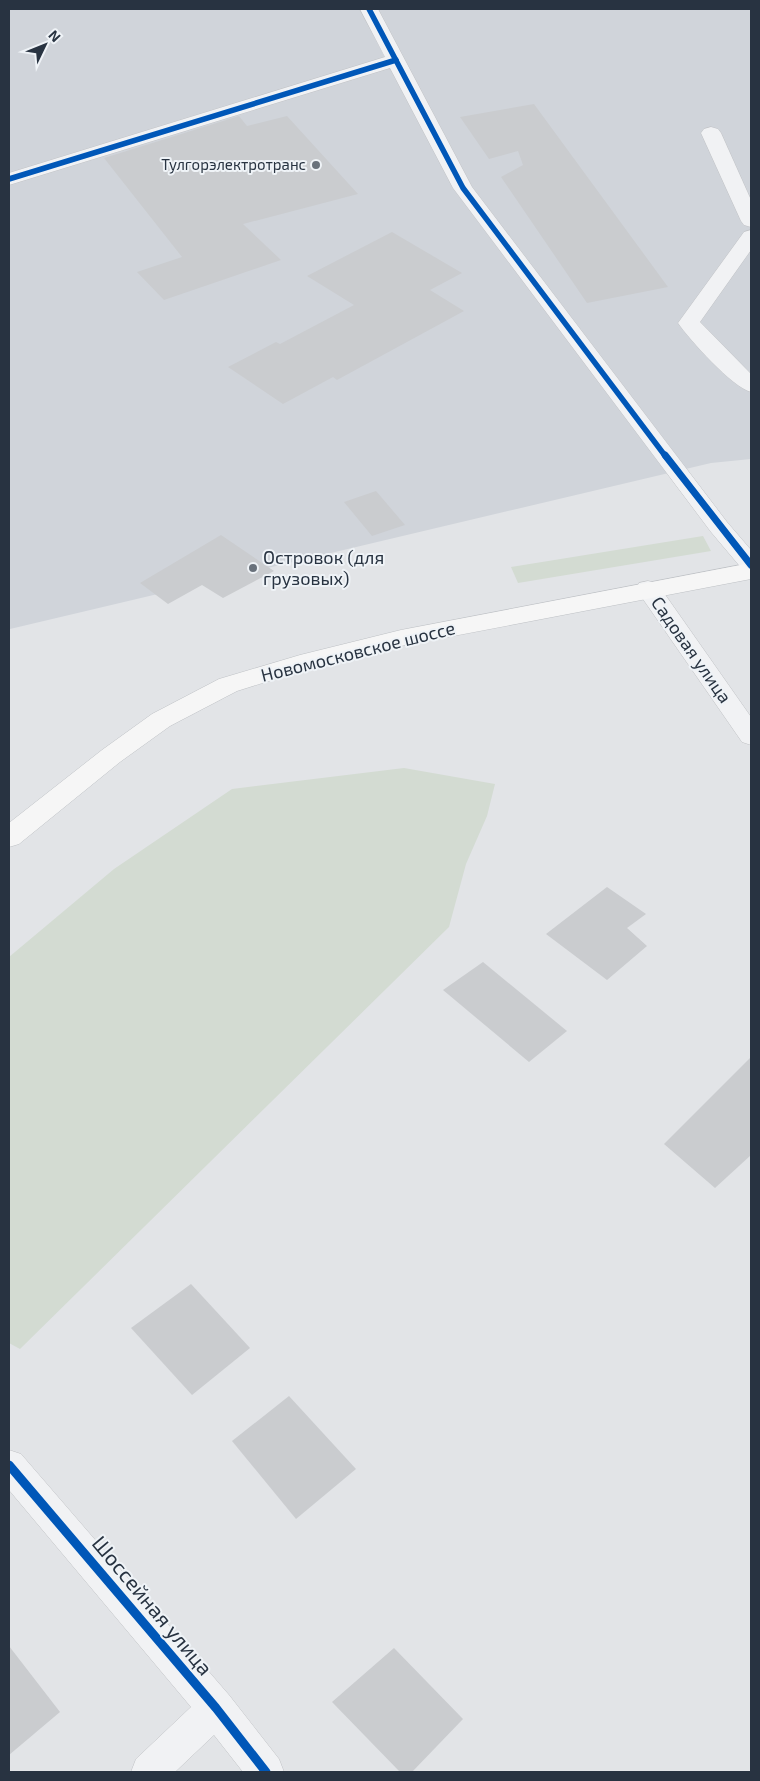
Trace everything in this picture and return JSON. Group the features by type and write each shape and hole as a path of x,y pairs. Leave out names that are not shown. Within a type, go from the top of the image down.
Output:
{"main road":[{"name":"Новомосковское шоссе","path":"9,837 111,756 161,720 228,685 300,663 401,638 751,570"}],"street":[{"path":"369,9 463,188 719,527 751,565"},
{"path":"9,179 396,60"},
{"path":"711,133 751,221"},
{"path":"751,236 689,323 722,359 751,385"},
{"name":"Садовая улица","path":"648,589 751,736"},
{"name":"Шоссейная улица","path":"9,1465 216,1708 266,1772"},
{"path":"149,1772 216,1708"}],"shaded area":[{"path":"9,9 751,9 751,459 711,463 10,629"},
{"path":"703,536 711,551 518,583 511,567"},
{"path":"404,768 495,784 487,816 466,864 449,927 20,1349 9,1343 9,957 114,869 232,789"}],"building":[{"path":"534,104 668,287 587,303 501,177 523,165 518,151 489,159 460,117"},
{"path":"239,116 247,126 287,116 358,194 243,224 281,260 164,300 137,272 182,257 104,158"},
{"path":"392,232 462,273 430,290 464,311 337,380 333,377 283,404 228,367 276,342 280,344 354,305 307,276"},
{"path":"376,491 405,525 372,536 344,502"},
{"path":"221,535 274,571 223,598 202,585 168,604 140,583"},
{"path":"607,887 646,914 627,928 647,946 607,980 546,934"},
{"path":"483,962 567,1031 529,1062 443,990"},
{"path":"751,1057 751,1155 715,1188 664,1144"},
{"path":"191,1284 250,1348 192,1395 131,1328"},
{"path":"289,1396 356,1469 296,1519 232,1441"},
{"path":"9,1646 60,1712 9,1755"},
{"path":"394,1648 463,1719 412,1772 400,1772 332,1702"}],"cycle path":[{"path":"369,9 463,188 719,527 751,565"},
{"path":"9,179 396,60"},
{"path":"9,1465 216,1708 266,1772"}],"place":[{"name":"Тулгорэлектротранс","path":"316,165"},
{"name":"Островок (для грузовых)","path":"253,568"}]}
